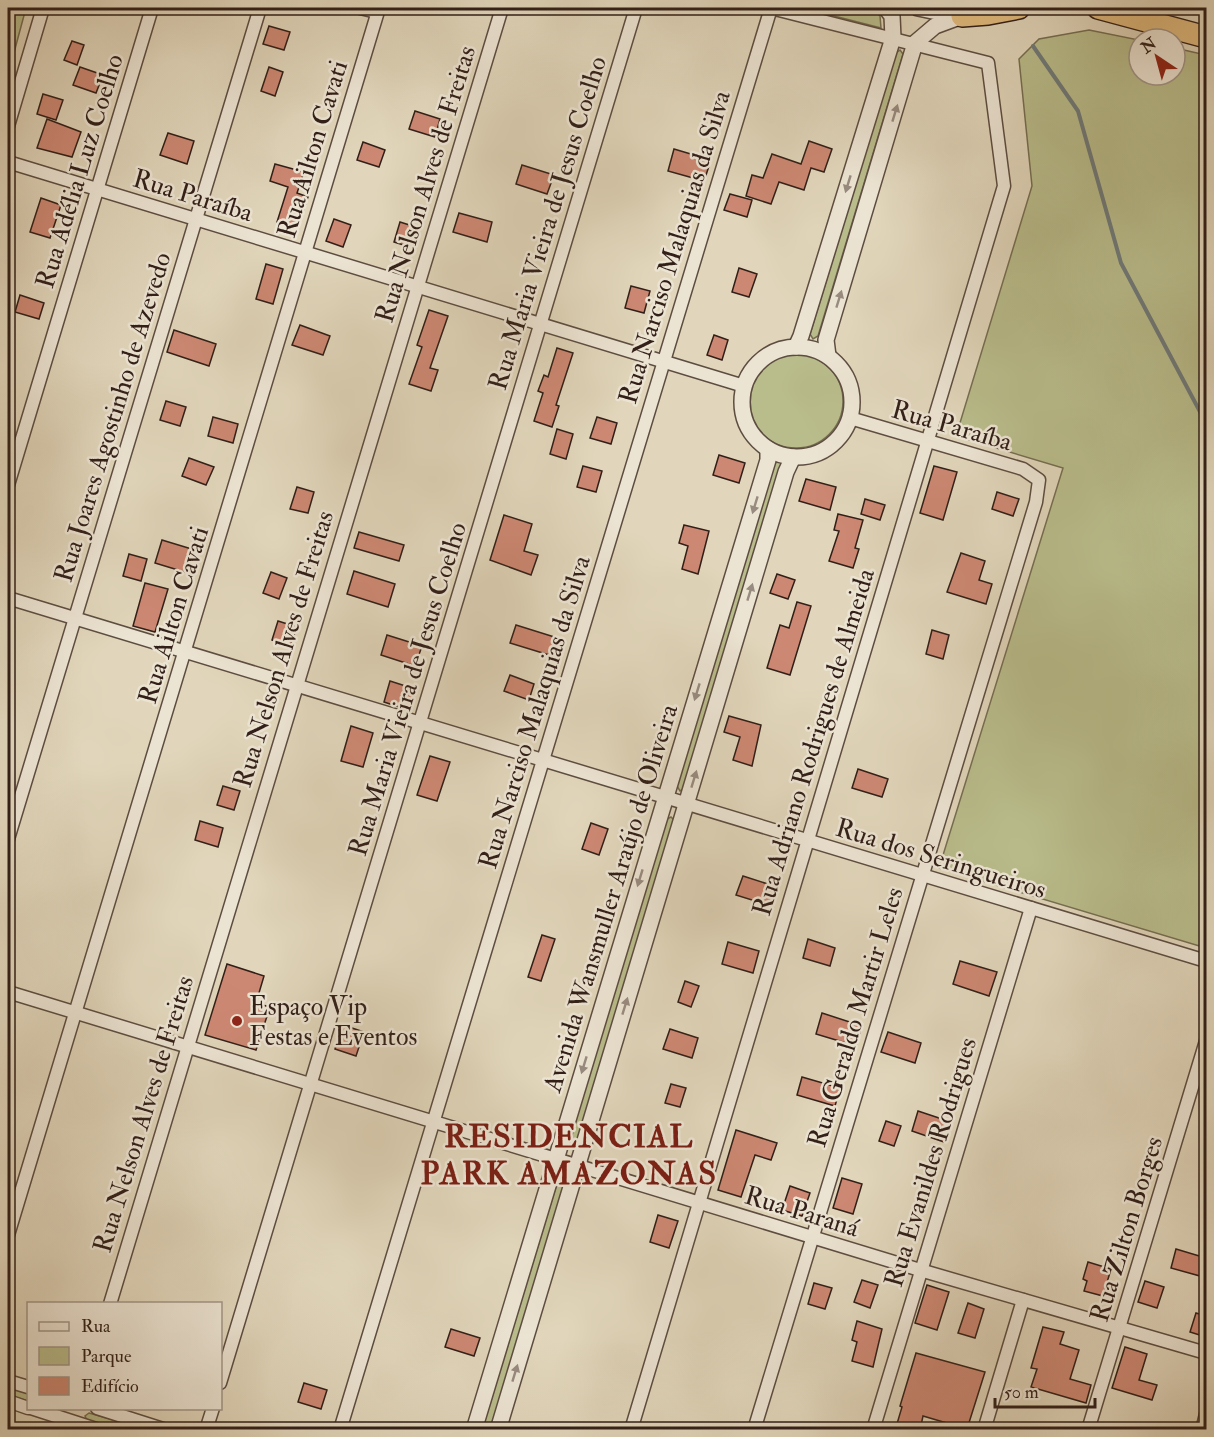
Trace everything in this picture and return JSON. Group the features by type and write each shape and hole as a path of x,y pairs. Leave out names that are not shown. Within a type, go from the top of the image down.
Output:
{"highway":[{"path":"968,12 988,15 1019,8"},
{"path":"1098,8 1206,37"}],"street":[{"path":"8,126 43,8"},
{"name":"Rua Adélia Luz Coelho","path":"8,485 152,8"},
{"name":"Rua Joares Agostinho de Azevedo","path":"8,839 260,8"},
{"path":"360,8 378,10"},
{"name":"Rua Nelson Alves de Freitas","path":"111,1302 502,8"},
{"name":"Rua Maria Vieira de Jesus Coelho","path":"222,1376 636,8"},
{"path":"771,8 915,43"},
{"name":"Rua Narciso Malaquias da Silva","path":"340,1430 771,8"},
{"path":"795,347 801,336 892,38 892,16 886,8"},
{"path":"918,8 947,16 968,12"},
{"name":"Rua Ailton Cavati","path":"8,1235 378,10"},
{"path":"828,356 826,340 915,43 935,26 968,12"},
{"name":"Rua Adriano Rodrigues de Almeida","path":"631,1430 1004,186 988,63 915,43"},
{"name":"Rua Paraíba","path":"8,162 744,386"},
{"path":"795,347 814,349 828,356 838,364 849,381 853,399 850,418 841,435 827,448 810,455 793,457 768,449 750,431 744,416 742,401 744,386 751,372 761,360 774,351 795,347"},
{"name":"Rua Paraíba","path":"850,418 1023,469 1039,480"},
{"name":"Avenida Wansmuller Araújo de Oliveira","path":"474,1430 768,460 768,449"},
{"name":"Avenida Wansmuller Araújo de Oliveira","path":"498,1430 786,472 793,457"},
{"name":"Rua Geraldo Martir Leles","path":"754,1430 1036,502 1039,480"},
{"name":"Rua dos Seringueiros","path":"8,598 1206,962"},
{"name":"Rua Evanildes Rodrigues","path":"873,1430 1031,908"},
{"name":"Rua Paraná","path":"8,992 920,1270 1206,1353"},
{"name":"Rua Zilton Borges","path":"1088,1430 1206,1041"},
{"path":"984,1430 1023,1300"},
{"path":"8,1381 27,1387"},
{"path":"8,1401 27,1407"},
{"path":"35,1410 73,1426 99,1430"},
{"path":"73,1426 77,1410"},
{"path":"103,1410 166,1430"},
{"path":"206,1430 212,1410"}],"green space":[{"path":"8,8 26,8 8,75"},
{"path":"803,8 874,8 880,16 881,28"},
{"path":"1089,30 1127,38 1127,87 1187,87 1187,51 1206,55 1206,948 939,868 1063,468 956,436 1032,186 1019,59 1039,39"},
{"path":"900,50 903,54 818,336 813,339 810,334 896,53"},
{"path":"796,354 814,358 829,368 839,383 843,401 839,419 829,434 814,444 796,448 778,444 763,434 753,419 749,401 753,383 763,368 778,358"},
{"path":"779,461 782,464 685,788 680,791 677,786 775,463"},
{"path":"671,817 674,820 577,1144 573,1147 569,1142 667,819"},
{"path":"562,1178 565,1181 491,1429 482,1430 558,1180"},
{"path":"8,1387 27,1393 27,1401 8,1395"},
{"path":"89,1413 145,1429 118,1429 87,1420 85,1416"}],"building":[{"path":"269,26 290,32 284,50 263,44"},
{"path":"72,41 84,45 77,65 64,60"},
{"path":"80,67 103,75 96,93 73,85"},
{"path":"269,67 283,72 275,96 261,91"},
{"path":"43,94 63,100 56,120 37,114"},
{"path":"415,111 440,119 435,137 409,129"},
{"path":"47,119 81,132 72,157 37,148"},
{"path":"168,133 194,141 187,164 160,155"},
{"path":"809,141 832,149 824,172 811,168 804,190 779,182 771,204 746,196 752,175 763,178 772,154 801,164"},
{"path":"363,142 385,150 379,167 357,160"},
{"path":"674,149 711,160 704,181 668,171"},
{"path":"275,164 304,172 297,193 308,197 297,229 277,222 288,187 270,181"},
{"path":"522,165 554,175 547,194 516,184"},
{"path":"730,194 752,200 747,217 724,210"},
{"path":"41,198 61,205 50,238 30,232"},
{"path":"459,213 492,222 487,242 453,232"},
{"path":"334,219 351,225 343,247 326,241"},
{"path":"400,222 419,228 413,248 394,242"},
{"path":"266,264 283,269 273,304 256,299"},
{"path":"739,268 757,274 749,297 732,292"},
{"path":"631,286 650,291 644,313 625,308"},
{"path":"20,295 44,303 39,319 15,312"},
{"path":"429,310 448,316 430,368 438,370 431,391 409,384 422,347 417,345"},
{"path":"300,325 330,336 323,355 292,345"},
{"path":"174,330 216,344 209,366 167,352"},
{"path":"714,335 728,340 722,360 707,355"},
{"path":"557,348 573,353 556,405 559,406 552,427 534,421 543,393 538,391 544,375 548,377"},
{"path":"166,401 186,407 180,426 160,420"},
{"path":"213,417 238,424 233,443 208,436"},
{"path":"597,417 617,423 611,444 590,438"},
{"path":"557,429 573,434 566,459 550,454"},
{"path":"719,455 745,463 739,483 713,475"},
{"path":"189,458 214,467 206,485 182,476"},
{"path":"583,466 602,471 596,492 577,487"},
{"path":"934,466 957,472 943,520 920,513"},
{"path":"806,479 836,487 830,510 799,501"},
{"path":"297,487 314,492 308,513 290,509"},
{"path":"997,492 1019,499 1013,516 992,509"},
{"path":"865,499 885,505 880,520 861,514"},
{"path":"838,514 863,520 855,548 859,549 853,568 829,561 839,531 834,530"},
{"path":"504,515 532,524 524,551 538,555 531,575 490,560"},
{"path":"684,525 709,531 698,574 682,569 688,546 679,543"},
{"path":"359,532 404,545 399,561 354,548"},
{"path":"162,540 195,550 188,573 155,563"},
{"path":"961,553 985,561 979,580 992,584 986,604 947,592"},
{"path":"129,554 147,559 141,581 123,576"},
{"path":"354,571 395,584 388,607 347,594"},
{"path":"271,572 287,578 279,599 263,593"},
{"path":"777,574 795,580 788,599 770,593"},
{"path":"145,583 168,589 155,632 133,626"},
{"path":"797,602 811,606 790,675 767,668 780,625 789,628"},
{"path":"278,621 297,627 290,646 272,640"},
{"path":"516,625 564,640 559,658 510,643"},
{"path":"932,630 949,635 943,659 926,654"},
{"path":"387,635 422,646 415,666 381,655"},
{"path":"510,675 534,684 529,700 504,691"},
{"path":"390,681 415,689 408,710 384,702"},
{"path":"729,716 761,725 752,766 733,760 740,737 724,732"},
{"path":"351,726 373,733 363,767 341,761"},
{"path":"430,756 450,762 437,801 417,795"},
{"path":"858,769 888,779 882,797 852,788"},
{"path":"223,786 240,791 234,810 217,805"},
{"path":"200,821 223,828 218,847 195,840"},
{"path":"591,823 608,829 599,855 582,849"},
{"path":"743,876 777,887 771,906 736,895"},
{"path":"542,935 555,939 541,981 528,977"},
{"path":"808,939 835,948 830,966 803,958"},
{"path":"728,942 759,951 753,973 722,964"},
{"path":"960,961 997,972 989,996 953,984"},
{"name":"Espaço Vip Festas e Eventos","path":"227,964 264,976 256,1003 270,1007 256,1050 205,1035"},
{"path":"685,981 699,986 691,1007 678,1002"},
{"path":"822,1013 862,1026 856,1046 816,1034"},
{"path":"343,1025 364,1032 356,1056 335,1049"},
{"path":"670,1029 698,1038 692,1058 663,1049"},
{"path":"888,1032 921,1043 915,1063 881,1052"},
{"path":"802,1077 840,1088 835,1106 797,1095"},
{"path":"671,1084 686,1088 680,1107 665,1103"},
{"path":"918,1111 951,1122 944,1142 912,1131"},
{"path":"886,1121 901,1126 894,1146 879,1141"},
{"path":"736,1130 777,1143 771,1160 755,1155 741,1197 718,1190"},
{"path":"842,1178 862,1184 853,1214 833,1208"},
{"path":"790,1186 810,1193 802,1216 782,1210"},
{"path":"658,1215 678,1221 669,1248 650,1242"},
{"path":"1176,1249 1206,1258 1200,1276 1171,1268"},
{"path":"1088,1262 1111,1269 1103,1296 1084,1291 1087,1281 1083,1279"},
{"path":"862,1280 878,1285 870,1308 854,1302"},
{"path":"1145,1281 1164,1287 1157,1308 1138,1302"},
{"path":"814,1283 832,1288 825,1309 808,1304"},
{"path":"927,1285 949,1292 937,1330 915,1323"},
{"path":"968,1303 984,1309 975,1338 958,1333"},
{"path":"1196,1313 1206,1316 1206,1337 1190,1332"},
{"path":"857,1321 882,1329 873,1367 852,1361 857,1342 852,1340"},
{"path":"1043,1327 1064,1332 1060,1344 1079,1350 1070,1379 1091,1385 1086,1403 1031,1387 1037,1369 1031,1368"},
{"path":"451,1329 480,1338 474,1356 445,1347"},
{"path":"1125,1347 1147,1354 1139,1380 1157,1385 1152,1400 1112,1388"},
{"path":"916,1353 985,1372 967,1429 923,1416 920,1430 896,1427"},
{"path":"304,1383 327,1390 321,1409 298,1402"}],"waterway":[{"path":"1033,46 1078,111 1121,263 1206,423"}],"place":[{"name":"Espaço Vip Festas e Eventos","path":"237,1021"}],"district":[{"name":"RESIDENCIAL PARK AMAZONAS","path":"569,1154"}]}
